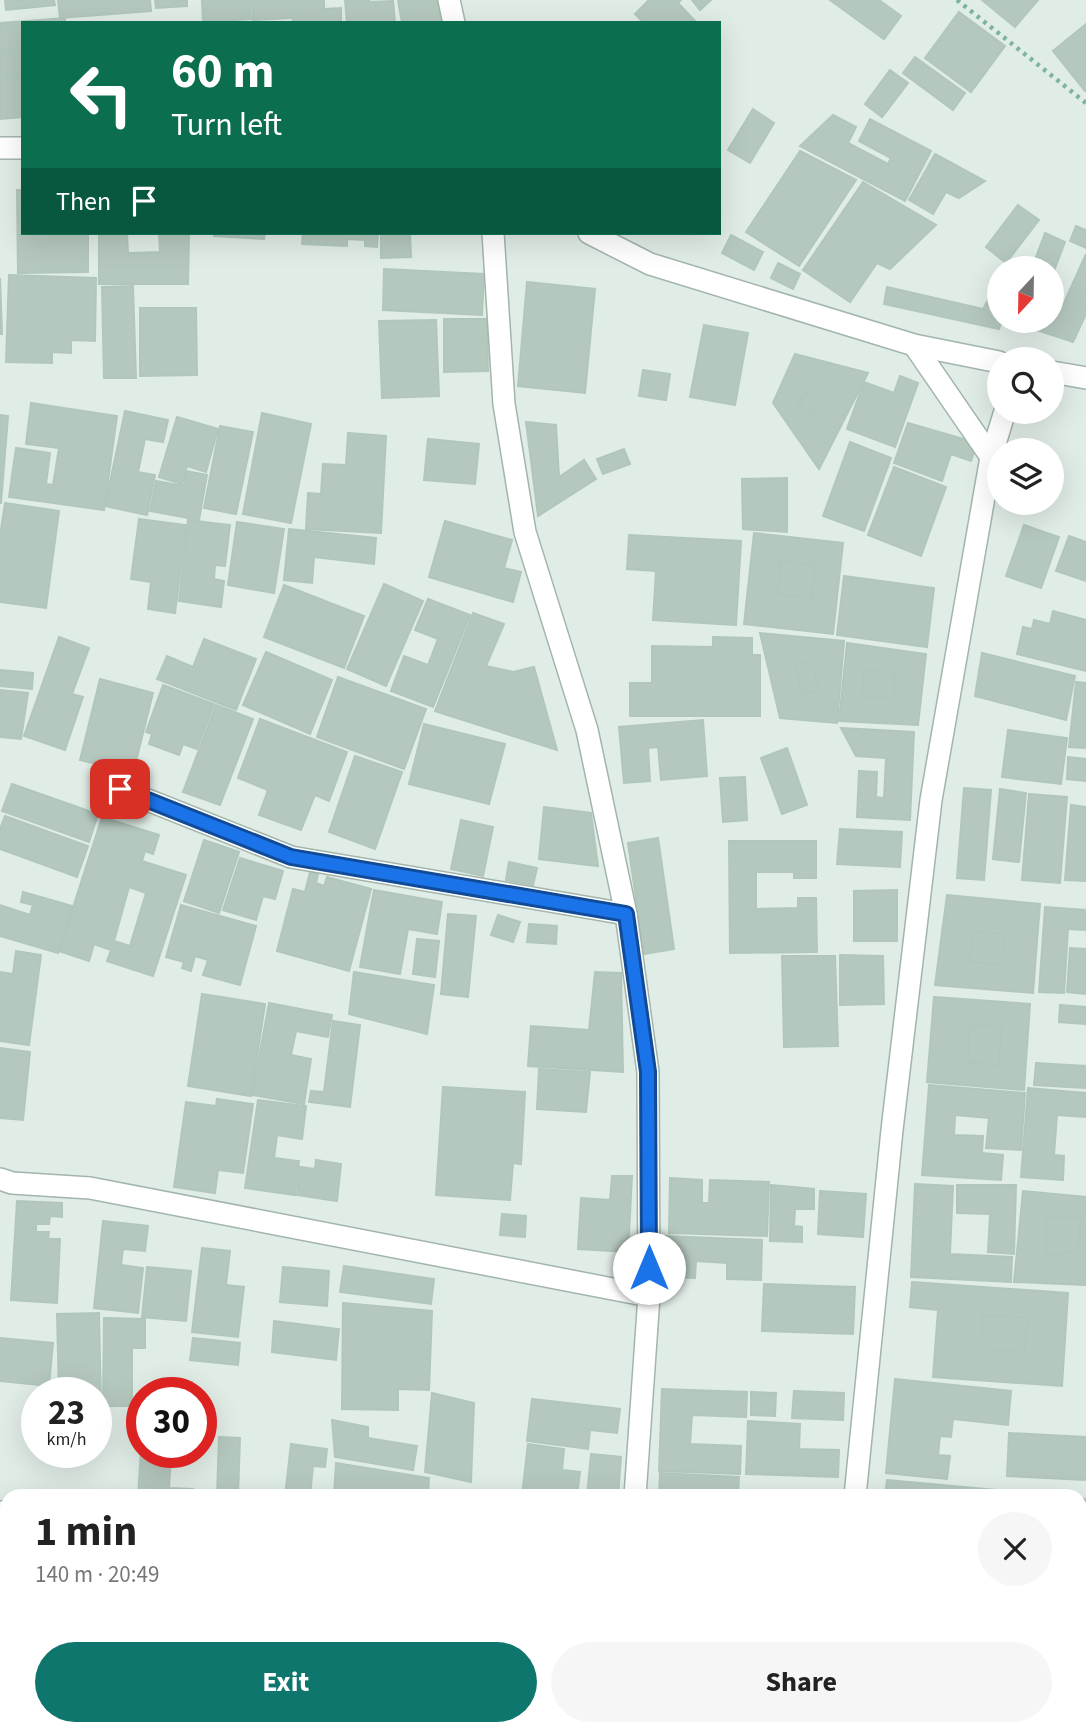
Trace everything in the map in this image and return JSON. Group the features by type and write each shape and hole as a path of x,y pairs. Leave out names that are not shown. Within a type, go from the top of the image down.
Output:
{"street":[{"path":"449,0 454,21"},
{"path":"0,148 21,148"},
{"path":"493,235 504,404 525,532 587,730 626,914 648,1072 649,1296 635,1489"},
{"path":"593,235 650,264 914,345 987,360"},
{"path":"914,345 987,451"},
{"path":"1064,374 1086,378"},
{"path":"856,1489 892,1130 931,800 987,480"},
{"path":"120,789 291,857 626,914"},
{"path":"0,1179 90,1188 649,1296"}],"path":[{"path":"957,0 1086,103"}],"building":[{"path":"5,0 54,0 55,5 6,10"},
{"path":"58,0 150,0 151,11 60,18"},
{"path":"155,0 187,0 187,6 156,8"},
{"path":"202,0 250,0 251,19 203,21"},
{"path":"252,0 290,0 291,18 253,20"},
{"path":"292,0 324,0 324,9 341,8 341,21 293,21"},
{"path":"345,0 393,1 395,21 347,21"},
{"path":"398,0 441,0 445,21 402,21"},
{"path":"649,0 681,0 678,3 695,21 642,21 635,14"},
{"path":"692,0 711,0 700,10"},
{"path":"830,0 879,0 901,16 884,39"},
{"path":"982,0 1038,0 1015,27"},
{"path":"959,12 1005,46 971,92 925,58"},
{"path":"65,18 65,21 26,21"},
{"path":"21,21 21,117 0,119 0,23"},
{"path":"1086,24 1086,91 1085,91 1053,51"},
{"path":"21,49 21,77 0,78 0,51"},
{"path":"915,57 965,93 953,110 903,73"},
{"path":"890,70 908,83 882,117 865,104"},
{"path":"753,109 774,123 750,163 728,150"},
{"path":"833,115 856,127 848,143 888,164 891,158 859,141 870,119 931,151 905,201 800,146"},
{"path":"800,151 856,180 799,266 746,232"},
{"path":"935,154 985,181 959,198 946,192 933,214 909,200"},
{"path":"863,182 936,225 890,269 877,263 850,302 803,270"},
{"path":"17,190 21,190 21,235 88,235 88,272 18,273"},
{"path":"1018,205 1039,220 1011,256 997,256 986,247"},
{"path":"1076,226 1086,230 1086,248 1070,241"},
{"path":"1045,233 1065,242 1060,256 1036,256"},
{"path":"99,235 127,235 128,253 160,252 159,235 189,235 188,284 99,284"},
{"path":"214,235 265,235 264,239"},
{"path":"303,235 378,235 377,247 365,246 365,240 347,239 347,246 302,244"},
{"path":"381,235 410,235 411,257 381,258"},
{"path":"731,235 763,252 754,270 722,253"},
{"path":"1086,254 1086,314 1073,342 1046,333 1064,333 1064,303"},
{"path":"778,263 800,274 793,289 771,278"},
{"path":"384,269 484,274 482,315 383,310"},
{"path":"9,275 96,278 95,341 71,340 71,353 52,352 52,363 6,362"},
{"path":"0,278 2,334 0,334"},
{"path":"527,282 595,289 585,393 518,386"},
{"path":"133,286 136,378 104,378 102,287"},
{"path":"887,287 983,309 987,302 987,326 884,304"},
{"path":"140,308 196,308 197,375 140,376"},
{"path":"444,319 487,319 488,371 444,372"},
{"path":"436,320 439,396 382,398 379,321"},
{"path":"704,325 748,333 735,405 690,397"},
{"path":"795,354 868,373 819,469 773,403","holes":["806,394 818,407 811,415 798,402"]},
{"path":"643,370 670,374 666,400 639,396"},
{"path":"900,376 918,383 895,447 847,429 864,382 894,393"},
{"path":"806,394 818,407 811,415 798,402"},
{"path":"31,403 117,416 104,510 9,497 16,448 50,453 46,484 53,485 59,448 26,444"},
{"path":"125,411 168,420 163,442 145,439 138,472 155,475 147,515 105,506"},
{"path":"262,413 311,424 291,523 243,514"},
{"path":"0,415 8,416 1,503 0,503"},
{"path":"177,417 218,429 206,472 187,466 182,484 159,477"},
{"path":"526,422 556,425 559,477 584,460 596,479 538,516"},
{"path":"908,423 977,443 971,461 951,454 942,481 894,463"},
{"path":"220,426 253,432 236,514 204,508"},
{"path":"348,433 386,436 381,533 306,529 308,493 321,494 323,464 346,465"},
{"path":"428,439 479,444 475,484 424,480"},
{"path":"850,442 891,458 864,531 823,516"},
{"path":"624,449 630,464 603,474 597,459"},
{"path":"894,467 946,487 921,556 868,535"},
{"path":"186,471 207,475 199,520 150,511 156,481 184,486"},
{"path":"787,478 787,532 743,529 742,479"},
{"path":"5,503 59,511 46,608 0,602 0,536"},
{"path":"139,519 186,525 175,613 148,609 151,582 131,579"},
{"path":"188,520 230,525 225,566 215,565 214,579 224,581 221,607 179,601"},
{"path":"445,521 512,540 504,568 521,572 513,602 429,577"},
{"path":"237,522 284,529 274,593 228,585"},
{"path":"1024,525 1059,537 1041,588 1006,576"},
{"path":"289,529 376,538 374,564 314,557 312,583 284,580"},
{"path":"754,533 843,543 833,634 744,624","holes":["781,561 815,565 812,598 778,594"]},
{"path":"629,535 741,541 736,625 653,620 656,571 627,569"},
{"path":"1069,536 1086,542 1086,581 1056,571"},
{"path":"781,561 815,565 812,598 778,594"},
{"path":"844,576 934,588 927,647 837,635"},
{"path":"384,584 423,601 386,686 347,669"},
{"path":"284,585 364,616 344,668 264,637"},
{"path":"428,599 470,615 433,707 391,691 404,656 428,665 438,639 415,630"},
{"path":"1053,611 1086,620 1086,671 1017,654 1023,627 1032,629 1034,620 1050,624"},
{"path":"473,613 504,624 486,666 513,672 534,667 557,750 435,711"},
{"path":"760,633 844,641 837,723 780,718","holes":["795,663 813,664 817,691 802,693"]},
{"path":"59,637 89,648 72,694 83,697 65,750 24,736"},
{"path":"713,637 752,638 752,655 760,655 760,716 630,716 630,683 652,683 652,646 713,647"},
{"path":"204,639 256,659 236,710 157,679 167,656 193,667"},
{"path":"847,643 926,654 918,725 839,721","holes":["864,670 895,673 893,699 862,696"]},
{"path":"266,652 332,680 310,734 243,705"},
{"path":"982,653 1075,676 1066,720 975,696"},
{"path":"795,663 813,664 817,691 802,693"},
{"path":"0,670 33,673 32,689 0,686"},
{"path":"864,670 895,673 893,699 862,696"},
{"path":"338,677 426,709 404,769 317,737"},
{"path":"100,679 153,693 133,773 80,760"},
{"path":"1076,682 1086,683 1086,748 1069,747"},
{"path":"163,685 214,704 197,749 183,744 179,755 149,744 152,734 146,732"},
{"path":"0,690 28,693 21,739 0,737"},
{"path":"216,705 253,719 220,805 183,792"},
{"path":"260,719 347,752 329,801 315,795 301,830 259,815 268,790 238,778"},
{"path":"703,720 707,776 661,780 658,747 648,748 650,781 624,783 619,727"},
{"path":"424,724 505,744 489,804 409,784"},
{"path":"841,728 914,732 910,820 857,817 859,771 877,772 876,797 884,798 886,758 856,756"},
{"path":"1008,730 1067,738 1061,784 1002,777"},
{"path":"787,748 807,805 782,814 761,758"},
{"path":"355,756 402,772 375,849 329,832"},
{"path":"1068,757 1086,759 1086,781 1067,779"},
{"path":"745,777 747,820 723,822 720,778"},
{"path":"12,784 98,814 89,842 2,811"},
{"path":"964,788 991,790 984,880 957,878"},
{"path":"1000,789 1026,793 1019,862 993,859"},
{"path":"1029,794 1067,797 1060,883 1022,880"},
{"path":"1071,805 1086,807 1086,881 1065,880"},
{"path":"544,807 591,813 598,866 539,859"},
{"path":"5,816 88,846 77,877 0,849 0,829"},
{"path":"102,817 159,835 153,854 145,851 142,861 186,875 153,976 107,961 111,950 94,944 89,961 59,951","holes":["129,887 146,893 130,946 114,941"]},
{"path":"461,820 493,827 483,876 451,869"},
{"path":"840,829 902,832 900,867 837,864"},
{"path":"658,838 674,949 644,954 628,843"},
{"path":"204,840 239,852 219,913 184,901"},
{"path":"729,841 816,841 816,878 794,878 794,872 756,872 756,909 798,908 798,898 816,898 817,952 730,953"},
{"path":"240,858 283,871 275,899 263,896 256,920 223,910"},
{"path":"509,862 537,868 533,885 506,880"},
{"path":"310,872 318,874 316,883 324,886 327,877 371,889 349,971 277,951 293,889 305,892"},
{"path":"374,890 442,902 437,934 408,929 400,974 360,967"},
{"path":"897,890 897,941 854,941 854,891"},
{"path":"23,892 72,906 58,953 0,936 0,905 30,915 33,905 21,902"},
{"path":"947,895 1040,904 1033,993 935,985","holes":["972,932 1004,934 1002,964 970,962"]},
{"path":"181,905 256,926 240,985 203,975 208,960 195,956 191,971 182,968 184,962 166,957"},
{"path":"1045,907 1086,910 1086,930 1068,929 1064,993 1039,992"},
{"path":"448,914 476,916 468,997 441,994"},
{"path":"498,915 520,922 513,942 491,935"},
{"path":"529,924 557,926 556,944 527,942"},
{"path":"972,932 1004,934 1002,964 970,962"},
{"path":"417,939 439,941 435,977 413,974"},
{"path":"1070,948 1086,949 1086,994 1067,992"},
{"path":"16,951 41,955 29,1045 0,1041 0,972 13,974"},
{"path":"840,955 883,956 884,1004 840,1005"},
{"path":"782,956 835,956 838,1046 784,1047"},
{"path":"354,972 434,985 427,1034 349,1014"},
{"path":"595,972 621,973 623,1072 528,1066 531,1026 589,1030"},
{"path":"202,994 265,1004 251,1096 188,1086"},
{"path":"934,997 1030,1004 1024,1090 927,1082","holes":["970,1025 1002,1027 998,1065 968,1062"]},
{"path":"269,1003 332,1015 328,1037 296,1031 291,1055 311,1059 304,1104 252,1095"},
{"path":"1060,1005 1086,1007 1086,1024 1059,1022"},
{"path":"333,1021 360,1025 350,1107 309,1102 311,1091 324,1092"},
{"path":"970,1025 1002,1027 998,1065 968,1062"},
{"path":"0,1048 30,1052 23,1120 0,1118"},
{"path":"1036,1063 1086,1066 1086,1088 1034,1085"},
{"path":"539,1069 590,1072 586,1112 537,1109"},
{"path":"929,1085 1025,1093 1021,1150 986,1148 989,1118 955,1115 954,1135 983,1136 982,1153 1003,1155 1001,1180 922,1175"},
{"path":"443,1087 525,1092 521,1164 513,1163 510,1200 436,1195"},
{"path":"1028,1088 1086,1093 1086,1117 1057,1115 1054,1155 1064,1156 1063,1180 1021,1177"},
{"path":"217,1099 253,1104 243,1173 218,1170 215,1193 174,1187 186,1102 216,1106"},
{"path":"258,1100 306,1106 302,1139 277,1135 274,1158 299,1161 295,1195 245,1188"},
{"path":"316,1160 341,1164 337,1201 297,1195 300,1167 315,1169"},
{"path":"612,1176 632,1176 628,1252 578,1249 581,1198 610,1200"},
{"path":"670,1178 702,1180 702,1203 709,1203 710,1180 769,1182 767,1236 669,1233"},
{"path":"915,1184 953,1186 950,1254 1012,1257 1011,1282 911,1277"},
{"path":"771,1185 814,1189 814,1209 795,1209 794,1226 802,1227 802,1242 770,1241"},
{"path":"957,1185 1016,1185 1014,1254 988,1252 990,1214 957,1213"},
{"path":"820,1191 866,1194 863,1237 818,1234"},
{"path":"1023,1191 1086,1197 1086,1285 1014,1282","holes":["1046,1217 1081,1218 1077,1251 1046,1256"]},
{"path":"17,1201 62,1203 62,1217 50,1216 49,1224 36,1224 36,1232 49,1232 48,1239 60,1239 57,1303 11,1300"},
{"path":"502,1214 526,1216 525,1237 500,1235"},
{"path":"1046,1217 1081,1218 1077,1251 1046,1256"},
{"path":"103,1221 148,1226 145,1251 123,1249 121,1265 143,1268 138,1313 94,1308"},
{"path":"663,1236 762,1240 761,1280 727,1279 727,1263 696,1261 695,1278 662,1277"},
{"path":"202,1248 230,1251 226,1285 244,1287 238,1337 192,1332"},
{"path":"344,1266 434,1279 431,1304 340,1292"},
{"path":"147,1267 191,1271 186,1321 142,1317"},
{"path":"283,1267 329,1271 327,1306 280,1302"},
{"path":"912,1282 1068,1293 1062,1386 933,1377 938,1310 910,1307","holes":["983,1315 1027,1318 1025,1352 981,1349"]},
{"path":"764,1284 855,1287 853,1334 762,1331"},
{"path":"343,1303 432,1311 429,1390 398,1389 398,1410 342,1409"},
{"path":"99,1313 100,1377 59,1377 57,1314"},
{"path":"983,1315 1027,1318 1025,1352 981,1349"},
{"path":"104,1318 145,1319 145,1348 132,1348 132,1377 126,1377 126,1406 112,1406 112,1377 103,1377"},
{"path":"274,1321 339,1329 336,1360 272,1352"},
{"path":"0,1338 53,1343 50,1377 21,1377 21,1383 0,1381"},
{"path":"193,1338 240,1343 238,1365 190,1360"},
{"path":"895,1379 1011,1391 1008,1425 953,1419 951,1437 940,1436 938,1455 950,1456 947,1479 886,1473"},
{"path":"662,1389 747,1392 746,1417 692,1415 690,1444 741,1446 740,1474 659,1471"},
{"path":"794,1391 844,1393 843,1420 792,1418"},
{"path":"751,1392 776,1393 775,1416 751,1415"},
{"path":"432,1393 474,1403 471,1482 425,1472"},
{"path":"532,1399 620,1409 617,1433 590,1430 588,1449 527,1441"},
{"path":"332,1420 368,1427 368,1438 417,1446 413,1470 335,1457"},
{"path":"748,1421 800,1424 799,1449 839,1450 838,1477 746,1474"},
{"path":"1009,1433 1086,1437 1086,1480 1007,1476"},
{"path":"219,1437 240,1438 238,1489 217,1489"},
{"path":"291,1444 327,1449 325,1467 313,1466 311,1489 286,1489"},
{"path":"528,1444 564,1449 562,1470 580,1472 578,1489 523,1489"},
{"path":"591,1454 621,1457 619,1489 588,1489"},
{"path":"336,1463 429,1478 428,1489 334,1489"},
{"path":"140,1468 170,1468 169,1488 193,1489 138,1489"},
{"path":"660,1473 739,1477 738,1489 659,1489"},
{"path":"887,1480 985,1489 886,1489"}],"route":[{"path":"120,789 291,857 626,914 648,1072 649,1268"}]}
